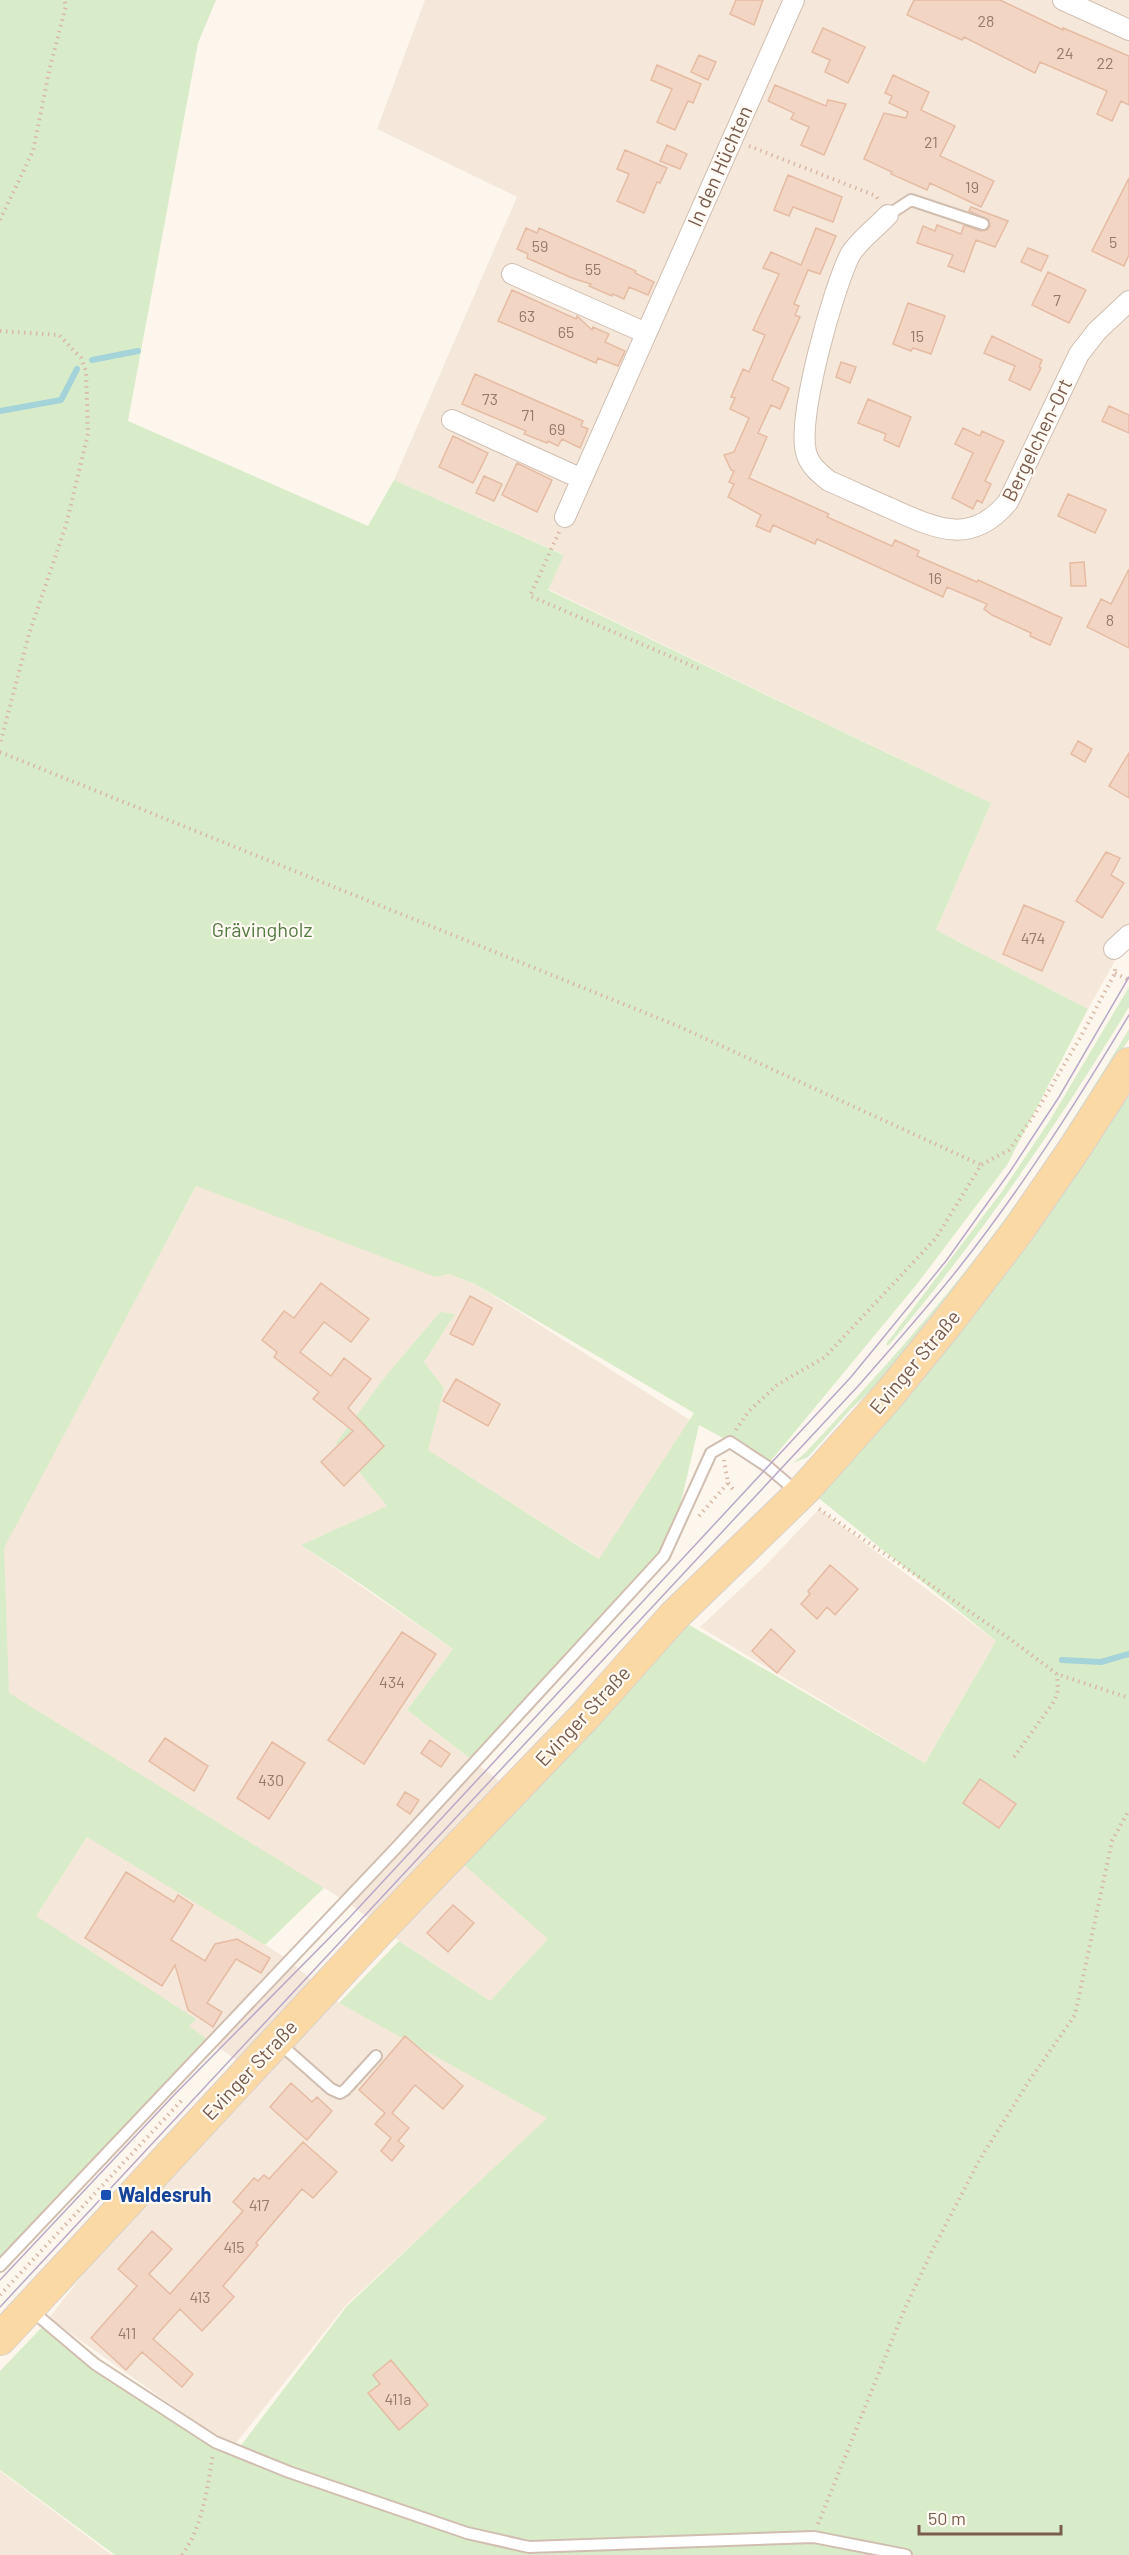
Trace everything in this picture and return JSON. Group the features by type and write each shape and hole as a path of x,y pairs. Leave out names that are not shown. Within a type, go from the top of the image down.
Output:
{"main road":[{"name":"Evinger Straße","path":"0,2339 276,2041 578,1723 674,1616 799,1494 888,1396 970,1293 1076,1148 1129,1064"}],"street":[{"name":"In den Hüchten","path":"565,517 794,0"},
{"path":"1063,0 1129,30"},
{"name":"Bergelchen-Ort","path":"888,215 851,254 824,326 804,435 806,454 814,469 829,481 932,527 956,531 977,527 996,517 1008,502 1079,354 1097,331 1129,301"},
{"path":"512,274 646,333"},
{"path":"452,420 582,479"},
{"path":"1114,949 1129,935"}],"lane":[{"path":"888,215 912,200 983,224"},
{"path":"0,2266 396,1848 664,1556 711,1453 730,1442 768,1467 799,1494"},
{"path":"276,2041 331,2089 340,2093 376,2056"},
{"path":"28,2308 95,2364 215,2442 289,2472 467,2533 529,2547 814,2537 906,2555"}],"path":[{"path":"0,220 33,151 50,67 66,6 64,0"},
{"path":"732,140 876,196 888,215"},
{"path":"0,331 59,335 81,358 86,371 88,435 66,525 29,634 0,744"},
{"path":"565,517 530,597 702,670"},
{"path":"0,752 678,1026 981,1166"},
{"path":"730,1442 748,1412 777,1385 825,1357 936,1238 981,1166 1009,1150 1033,1116 1080,1038 1115,973 1114,949"},
{"path":"1115,973 1129,980"},
{"path":"728,1483 735,1492"},
{"path":"799,1494 1011,1639 1057,1674 1129,1698"},
{"path":"1014,1756 1055,1700 1058,1690 1057,1674"},
{"path":"814,2537 905,2308 932,2251 980,2159 1029,2081 1076,2015 1112,1841 1129,1810"},
{"path":"0,2295 183,2099"},
{"path":"182,2555 193,2539 200,2517 215,2442"}],"shaded area":[{"path":"425,0 1129,0 1129,936 1088,1009 936,930 991,803 548,589 563,554 394,480 517,197 377,129"},
{"path":"200,1179 475,1284 690,1420 600,1559 427,1450 444,1388 424,1362 454,1315 385,1377 387,1506 301,1545 453,1649 407,1710 520,1797 463,1863 548,1939 490,2001 399,1941 346,1901 9,1702 3,1548"},
{"path":"819,1509 996,1641 925,1763 700,1627 764,1567"},
{"path":"89,1834 286,1958 339,2003 551,2117 347,2304 232,2448 49,2318 205,2119 242,2064 35,1917"},
{"path":"0,2471 112,2555 0,2555"}],"green space":[{"name":"Grävingholz","path":"0,0 216,0 198,43 128,421 368,526 394,480 564,555 548,590 991,803 936,930 1088,1009 1007,1165 917,1284 769,1463 699,1425 679,1511 656,1558 472,1760 407,1710 453,1649 301,1545 387,1506 336,1443 385,1377 440,1312 455,1314 424,1362 444,1388 428,1450 599,1559 694,1413 475,1284 449,1274 435,1277 196,1186 4,1548 9,1693 324,1888 265,1945 87,1837 36,1916 196,2019 189,2026 207,2039 0,2260"},
{"path":"1129,987 1129,1007 1074,1095 1016,1181 954,1265 888,1346 886,1344 1003,1190 1050,1120"},
{"path":"1129,1029 1129,1039 1069,1137 898,1365 851,1409 808,1457 793,1463 805,1453 886,1364 964,1273 1058,1143"},
{"path":"1129,1064 1129,2555 115,2555 0,2470 0,2371 44,2325 94,2368 233,2456 347,2306 547,2118 339,2003 399,1941 490,2001 548,1939 462,1863 674,1616 925,1763 996,1641 806,1488"}],"building":[{"path":"736,0 763,0 754,25 730,14"},
{"path":"914,0 1000,0 1063,30 1063,28 1129,56 1129,105 1121,101 1112,121 1097,114 1107,91 1040,62 1035,73 964,37 962,40 907,15"},
{"path":"823,28 865,47 848,83 825,72 830,60 812,52"},
{"path":"699,55 716,62 708,80 691,72"},
{"path":"657,65 701,84 693,103 688,101 675,130 657,122 672,89 651,80"},
{"path":"893,75 929,92 921,110 955,126 940,156 994,181 981,207 930,183 927,190 864,159 884,113 906,118 908,112 889,103 892,96 885,93"},
{"path":"775,85 826,106 828,100 846,104 824,155 801,145 809,127 791,119 794,113 768,101"},
{"path":"667,145 687,154 680,169 660,161"},
{"path":"625,150 667,168 660,183 657,182 644,213 617,201 629,174 617,169"},
{"path":"788,175 842,197 833,222 793,207 789,216 774,210"},
{"path":"1129,178 1129,255 1124,266 1092,251"},
{"path":"971,207 1008,221 995,247 976,240 964,272 948,266 953,255 917,243 923,226 935,231 937,225 961,234 964,225 981,231 987,230 990,226 989,220 969,211"},
{"path":"526,228 537,233 539,228 636,271 635,273 654,282 648,295 629,287 624,299 613,294 612,296 589,286 591,284 527,258 528,254 517,249"},
{"path":"816,228 836,236 820,274 808,270 794,304 799,306 795,315 800,317 772,380 789,388 780,409 771,405 758,433 767,437 749,478 829,514 827,517 892,546 895,540 919,551 917,556 977,582 978,580 1062,618 1050,645 1030,636 1031,633 992,615 984,609 987,604 947,587 943,597 817,539 815,544 773,525 770,532 756,526 761,515 728,497 734,484 729,482 734,471 731,470 724,455 734,452 749,418 730,409 735,398 731,397 743,369 749,372 765,335 753,330 779,274 763,268 771,252 801,265"},
{"path":"1028,248 1048,256 1041,271 1021,262"},
{"path":"1048,272 1086,290 1069,323 1032,305"},
{"path":"512,290 576,319 577,316 592,330 593,327 609,334 605,342 625,351 618,366 598,358 596,363 498,321"},
{"path":"908,303 945,316 931,354 913,348 911,351 893,344"},
{"path":"992,336 1042,360 1039,367 1041,368 1030,390 1009,380 1015,366 984,353"},
{"path":"841,362 856,367 850,383 836,377"},
{"path":"475,374 583,421 581,426 588,429 580,448 562,439 558,446 548,441 547,443 524,434 526,431 462,404"},
{"path":"868,399 911,417 899,447 884,440 886,434 858,423"},
{"path":"1109,406 1129,415 1129,433 1102,421"},
{"path":"963,428 980,436 982,431 1004,441 985,481 991,484 982,503 977,500 973,509 952,498 973,453 955,444"},
{"path":"453,436 488,453 473,483 439,467"},
{"path":"517,463 552,480 537,512 502,495"},
{"path":"484,476 502,484 494,501 476,493"},
{"path":"1068,494 1106,510 1095,533 1058,516"},
{"path":"1084,562 1086,586 1071,586 1070,563"},
{"path":"1129,569 1129,648 1087,627 1101,599 1111,604"},
{"path":"1078,741 1092,749 1085,762 1071,754"},
{"path":"1129,753 1129,798 1109,786"},
{"path":"1106,852 1120,858 1111,875 1124,883 1102,918 1076,901"},
{"path":"1024,905 1064,922 1042,971 1003,954"},
{"path":"321,1283 369,1319 351,1342 324,1322 300,1352 331,1376 344,1358 371,1379 348,1408 384,1446 344,1486 321,1462 353,1431 313,1399 319,1392 274,1357 277,1352 262,1340 284,1311 294,1318"},
{"path":"470,1296 492,1308 473,1345 450,1334"},
{"path":"456,1379 500,1404 488,1426 443,1401"},
{"path":"830,1565 858,1589 835,1615 827,1607 817,1619 801,1604 810,1594 808,1591"},
{"path":"771,1629 795,1651 777,1673 752,1651"},
{"path":"402,1632 436,1654 364,1764 328,1740"},
{"path":"165,1738 208,1766 194,1791 149,1761"},
{"path":"430,1740 450,1754 441,1767 421,1753"},
{"path":"272,1742 305,1763 269,1819 237,1798"},
{"path":"980,1779 1016,1804 999,1828 963,1803"},
{"path":"405,1792 419,1800 410,1814 397,1805"},
{"path":"126,1872 174,1902 178,1895 193,1905 171,1940 205,1961 215,1944 237,1939 270,1958 261,1973 236,1959 207,2003 222,2012 213,2027 188,2010 175,1965 162,1986 85,1938"},
{"path":"453,1905 474,1923 448,1952 427,1933"},
{"path":"405,2036 463,2086 443,2109 415,2085 392,2113 409,2128 398,2141 404,2146 392,2161 381,2151 391,2138 375,2124 385,2113 359,2090"},
{"path":"291,2083 312,2102 317,2097 332,2111 307,2140 270,2107"},
{"path":"303,2142 337,2172 313,2198 302,2189 256,2243 258,2245 223,2286 234,2297 202,2331 180,2309 153,2339 193,2374 182,2387 142,2352 126,2370 91,2338 137,2286 118,2269 152,2231 172,2249 149,2274 170,2294 243,2211 233,2202 254,2178 258,2181 264,2175 269,2179"},
{"path":"391,2360 428,2405 399,2430 368,2393 380,2384 373,2375"}],"waterway":[{"path":"92,360 138,351"},
{"path":"0,411 61,400 77,369"},
{"path":"1062,1660 1101,1662 1129,1654"}],"tram line":[{"path":"0,2280 176,2093 350,1917 851,1377 946,1261 1009,1173 1059,1097 1129,977"},
{"path":"0,2307 860,1384 910,1327 1004,1208 1068,1113 1129,1015"}],"place":[{"name":"Waldesruh","path":"106,2195"}]}
